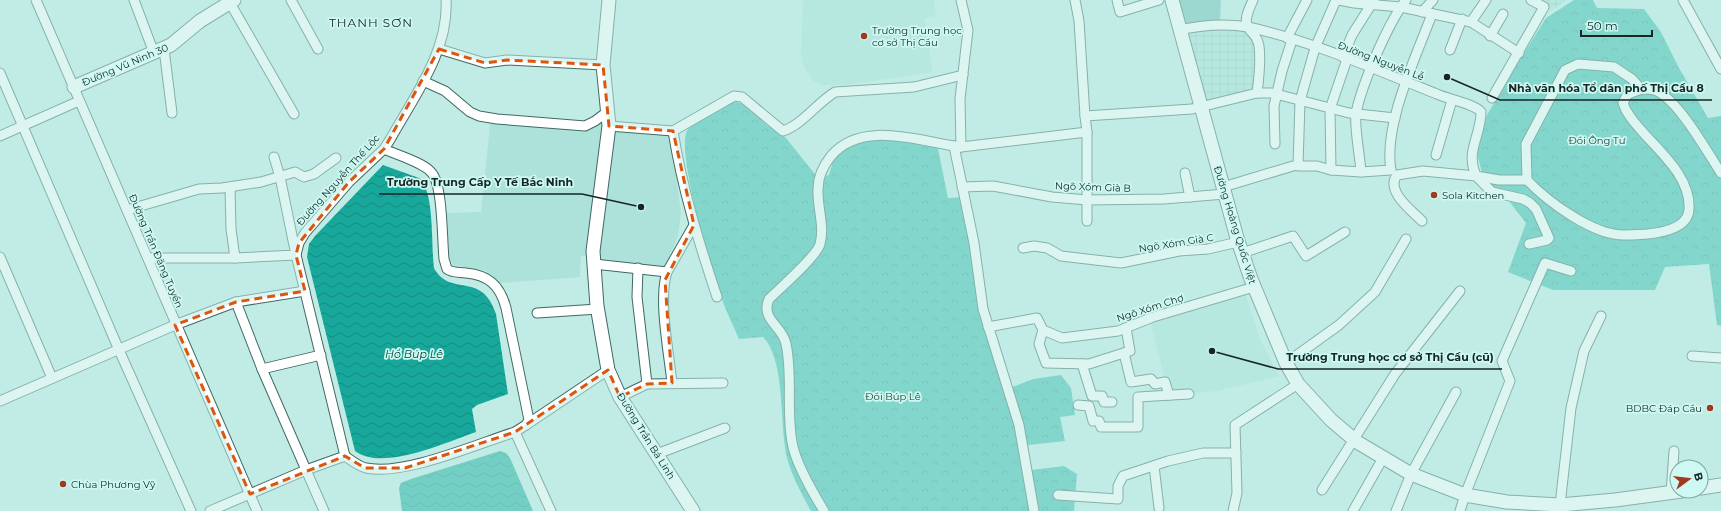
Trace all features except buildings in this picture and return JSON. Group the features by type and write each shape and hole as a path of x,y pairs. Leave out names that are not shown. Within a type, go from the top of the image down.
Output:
{"main road":[{"name":"Đường Trần Bá Linh","path":"609,0 603,65 609,126 593,251 598,309 608,370 620,398 693,511"},
{"name":"Đường Hoàng Quốc Việt","path":"1172,0 1200,108 1240,247 1254,287 1286,363 1298,384 1331,420 1353,440 1411,474 1465,495 1513,502 1560,504 1615,500 1669,493"},
{"name":"Đường Vũ Ninh 30","path":"74,87 171,45 200,21 232,2"},
{"path":"1709,487 1721,485"}],"street":[{"name":"Đường Trần Đăng Tuyển","path":"36,0 148,258 175,325 257,511"},
{"path":"134,0 159,51 172,113"},
{"path":"291,0 318,48"},
{"name":"Đường Nguyễn Thế Lộc","path":"296,255 299,243 304,233 349,182 384,149 423,81 439,49 447,12 446,0"},
{"path":"961,0 968,30 964,75 960,99 957,147 962,187 974,243 983,309 1019,426 1034,511"},
{"path":"1075,0 1079,21 1087,132 1087,221"},
{"path":"1117,0 1120,12 1159,0"},
{"path":"1253,0 1247,16 1248,27 1255,34 1259,44 1260,65 1257,93"},
{"path":"1275,144 1274,106 1289,39 1307,0"},
{"path":"1432,14 1395,118 1389,161 1391,170 1361,172 1331,170 1317,166 1298,166 1300,101 1315,48 1341,0 1403,3 1422,12 1466,20 1519,53"},
{"path":"1422,12 1433,0"},
{"path":"1450,50 1466,20 1486,0"},
{"path":"1492,98 1544,7 1531,0"},
{"path":"1683,0 1718,54 1721,69"},
{"path":"232,2 294,114"},
{"path":"1331,170 1330,109 1352,35 1373,2"},
{"path":"1361,172 1356,114 1371,68 1403,3"},
{"path":"1490,36 1503,14"},
{"name":"Đường Nguyễn Lễ","path":"1179,30 1215,24 1248,27 1345,58 1452,100 1474,106 1481,112 1481,119 1472,154 1472,168 1476,176"},
{"path":"439,49 485,63 507,60 603,65"},
{"path":"1527,180 1526,144 1560,77 1570,66 1590,64 1614,67 1632,79 1641,89"},
{"path":"0,73 190,511"},
{"path":"609,126 673,132 734,96 742,98 783,131 792,128 835,92 914,87 964,75"},
{"path":"423,81 445,91 470,112 479,116 497,119 585,126 596,121 607,112"},
{"path":"1422,221 1398,196 1394,184 1396,175 1423,171 1476,176 1499,180 1527,180 1578,220 1607,234 1646,234 1666,231 1682,223 1688,218 1690,211 1683,180 1625,109 1623,103 1627,95 1641,89 1654,90 1672,103 1692,128 1721,173"},
{"path":"1085,116 1200,108 1257,93 1277,94 1330,109 1356,114 1395,118"},
{"path":"1436,155 1452,100"},
{"path":"0,136 80,101"},
{"path":"673,132 678,160 694,225 717,297"},
{"path":"824,511 813,492 792,444 786,344 766,313 766,306 772,296 813,256 820,244 818,189 821,170 840,148 853,139 874,135 957,147 1087,132"},
{"path":"384,149 429,170 435,177 439,190 444,259 447,269 456,272 482,275 494,285 501,294 507,312 520,385 529,418 526,425"},
{"path":"274,158 280,177 296,255 345,456 356,464 365,468 373,469 405,468 515,432 608,370"},
{"path":"127,210 199,189 230,187 280,177 295,172 304,177 314,174 336,158"},
{"name":"Ngõ Xóm Già B","path":"962,187 993,186 1052,197 1087,200 1190,197 1224,191 1293,166"},
{"path":"1184,173 1190,197"},
{"path":"1476,176 1492,192 1523,199 1536,209 1549,238 1547,240 1529,244"},
{"path":"230,187 231,229 235,258"},
{"path":"672,383 664,280 694,225"},
{"name":"Ngõ Xóm Già C","path":"1023,248 1034,246 1047,248 1061,256 1121,263 1179,251 1240,247 1293,236 1306,256 1345,232"},
{"path":"1286,363 1339,325 1375,292 1406,239"},
{"path":"148,258 235,258 296,255"},
{"path":"0,257 52,378"},
{"path":"1460,511 1510,381 1502,361 1545,263 1571,271"},
{"path":"594,264 667,272"},
{"path":"638,268 637,297 647,384"},
{"name":"Ngõ Xóm Chợ","path":"988,327 1037,318 1043,330 1062,338 1118,331 1153,317 1254,287"},
{"path":"0,401 175,325 236,302 305,291"},
{"path":"1322,490 1395,374 1460,291"},
{"path":"236,302 262,369 324,511"},
{"path":"537,313 598,309"},
{"path":"1560,504 1571,408 1584,351 1601,316"},
{"path":"1043,330 1039,344 1046,363 1089,364 1130,352 1126,328"},
{"path":"1124,353 1131,382 1151,379 1155,384 1165,382 1169,395"},
{"path":"262,369 321,355"},
{"path":"1692,356 1721,358"},
{"path":"1082,364 1092,396 1102,396 1104,402 1112,402"},
{"path":"620,398 647,384 724,383"},
{"path":"1233,511 1237,493 1235,425 1298,384"},
{"path":"1396,511 1411,474 1456,392"},
{"path":"1078,405 1089,406 1093,421 1099,421 1101,427 1138,428 1138,397 1189,394"},
{"path":"657,454 725,428"},
{"path":"515,432 551,511"},
{"path":"1674,451 1675,459"},
{"path":"1058,495 1118,499 1118,486 1123,476 1203,453 1236,453"},
{"path":"210,511 306,470 345,456"},
{"path":"1353,511 1383,458"},
{"path":"1154,466 1158,508"}],"highlighted area":[{"path":"439,49 485,63 507,60 603,65 609,126 673,131 694,225 665,280 672,383 647,384 620,397 608,370 515,432 405,468 365,468 345,456 250,494 175,325 236,302 305,291 296,255 299,243 349,182 384,149"}],"shaded area":[{"name":"Trường Trung học cơ sở Thị Cầu","path":"801,0 934,0 936,16 924,18 933,72 846,85 824,85 813,81 804,67 801,55 803,1"},
{"path":"1179,0 1221,0 1220,21 1185,26"},
{"path":"1543,0 1566,0 1551,11"},
{"path":"1219,27 1249,31 1256,40 1258,57 1254,93 1206,104 1187,33"},
{"path":"491,116 606,124 591,255 581,256 580,277 501,283 484,270 453,265 449,257 447,213 481,212"},
{"path":"613,131 671,134 681,213 678,236 665,269 599,262"},
{"path":"1245,293 1260,339 1279,376 1218,391 1169,395 1150,321"}],"green space":[{"name":"Đồi Ông Tư","path":"1574,0 1593,0 1597,8 1644,9 1661,32 1679,68 1708,118 1721,116 1721,326 1717,325 1709,264 1665,267 1655,290 1553,290 1508,272 1526,223 1508,200 1483,176 1477,154 1487,115 1546,18"},
{"name":"Đồi Búp Lê","path":"733,102 741,103 768,126 786,138 818,178 829,175 835,154 847,144 871,131 936,139 948,198 965,197 982,307 1010,388 1033,379 1061,375 1071,388 1075,415 1060,417 1065,441 1019,446 1023,471 1064,466 1077,474 1074,511 811,511 794,479 787,458 779,377 770,347 763,337 739,339 716,283 690,185 686,162 685,143 687,131 701,120"}],"water":[{"name":"Hồ Búp Lê","path":"383,165 419,178 424,184 428,194 430,206 434,268 441,277 448,282 474,288 483,292 490,301 496,314 508,394 477,405 472,409 476,432 415,453 398,457 381,458 367,457 355,451 307,257 309,244 315,236"},
{"path":"500,451 506,453 510,458 533,511 402,511 399,488 401,483"}],"place":[{"name":"Trường Trung học cơ sở Thị Cầu","path":"864,36"},
{"name":"Nhà văn hóa Tổ dân phố Thị Cầu 8","path":"1447,77"},
{"name":"Sola Kitchen","path":"1434,195"},
{"name":"Trường Trung Cấp Y Tế Bắc Ninh","path":"641,207"},
{"name":"Trường Trung học cơ sở Thị Cầu (cũ)","path":"1212,351"},
{"name":"BDBC Đáp Cầu","path":"1710,408"},
{"name":"Chùa Phương Vỹ","path":"63,484"}],"district":[{"name":"THANH SƠN","path":"371,22"}]}
